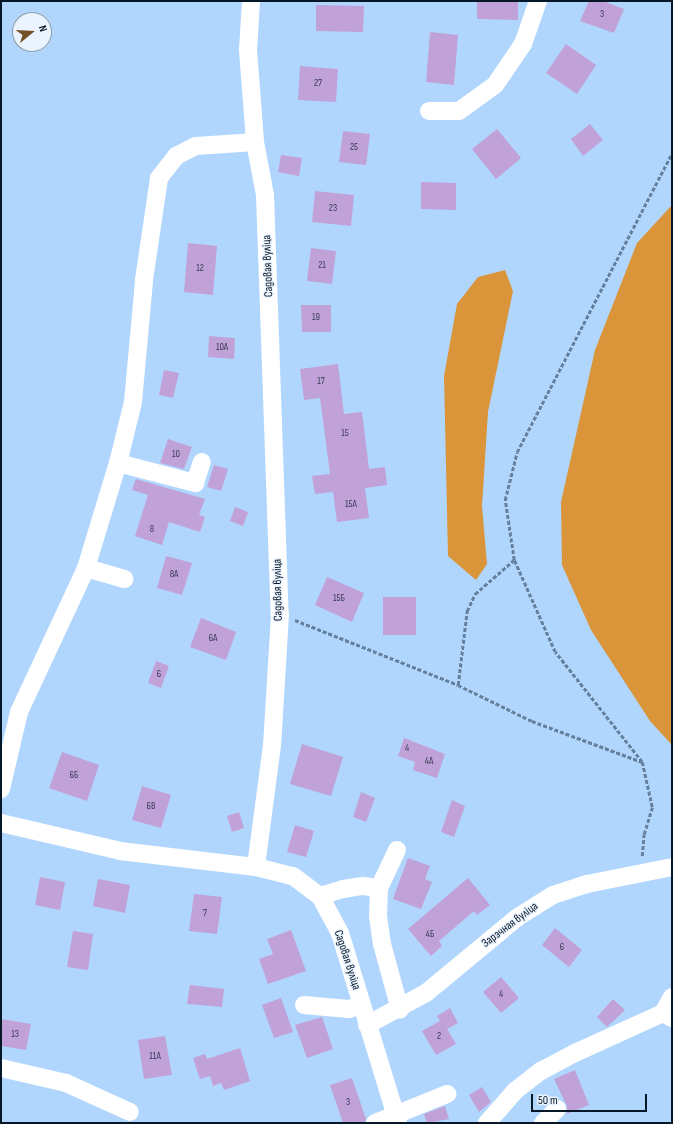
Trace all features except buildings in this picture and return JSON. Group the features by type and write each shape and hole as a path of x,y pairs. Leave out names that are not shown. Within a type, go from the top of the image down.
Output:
{"street":[{"name":"Садовая вуліца","path":"251,1 248,50 255,142 265,195 280,614 272,746 256,868 293,876 320,896 340,933 367,1026 397,1119"},
{"path":"429,111 458,111 495,85 523,44 538,1"},
{"path":"1,789 19,712 86,568 118,463 133,402 144,280 159,178 176,156 196,146 255,142"},
{"path":"118,463 195,483 202,462"},
{"path":"86,568 124,579"},
{"path":"1,823 120,851 256,868"},
{"path":"396,850 379,888 378,916 382,944 400,1010"},
{"name":"Зарэчная вуліца","path":"367,1026 400,1010 426,993 534,906 554,895 588,884 646,870 672,867"},
{"path":"320,896 343,889 363,886 379,888"},
{"path":"487,1123 515,1091 542,1071 575,1053 667,1015 672,997"},
{"path":"304,1005 349,1009 361,1005"},
{"path":"1,1068 66,1083 130,1112"},
{"path":"375,1123 397,1119 446,1094"},
{"path":"543,1123 557,1109"}],"path":[{"path":"646,870 641,852 652,807 642,762 556,652 514,560 505,500 517,452 672,153"},
{"path":"458,685 467,611 475,594 514,560"},
{"path":"280,614 458,685 532,721 642,762"}],"shaded area":[{"path":"672,205 672,745 650,721 591,630 562,565 561,502 595,350 637,243"},
{"path":"505,270 513,291 488,412 482,506 487,564 476,580 448,556 444,376 457,304 478,277"}]}
